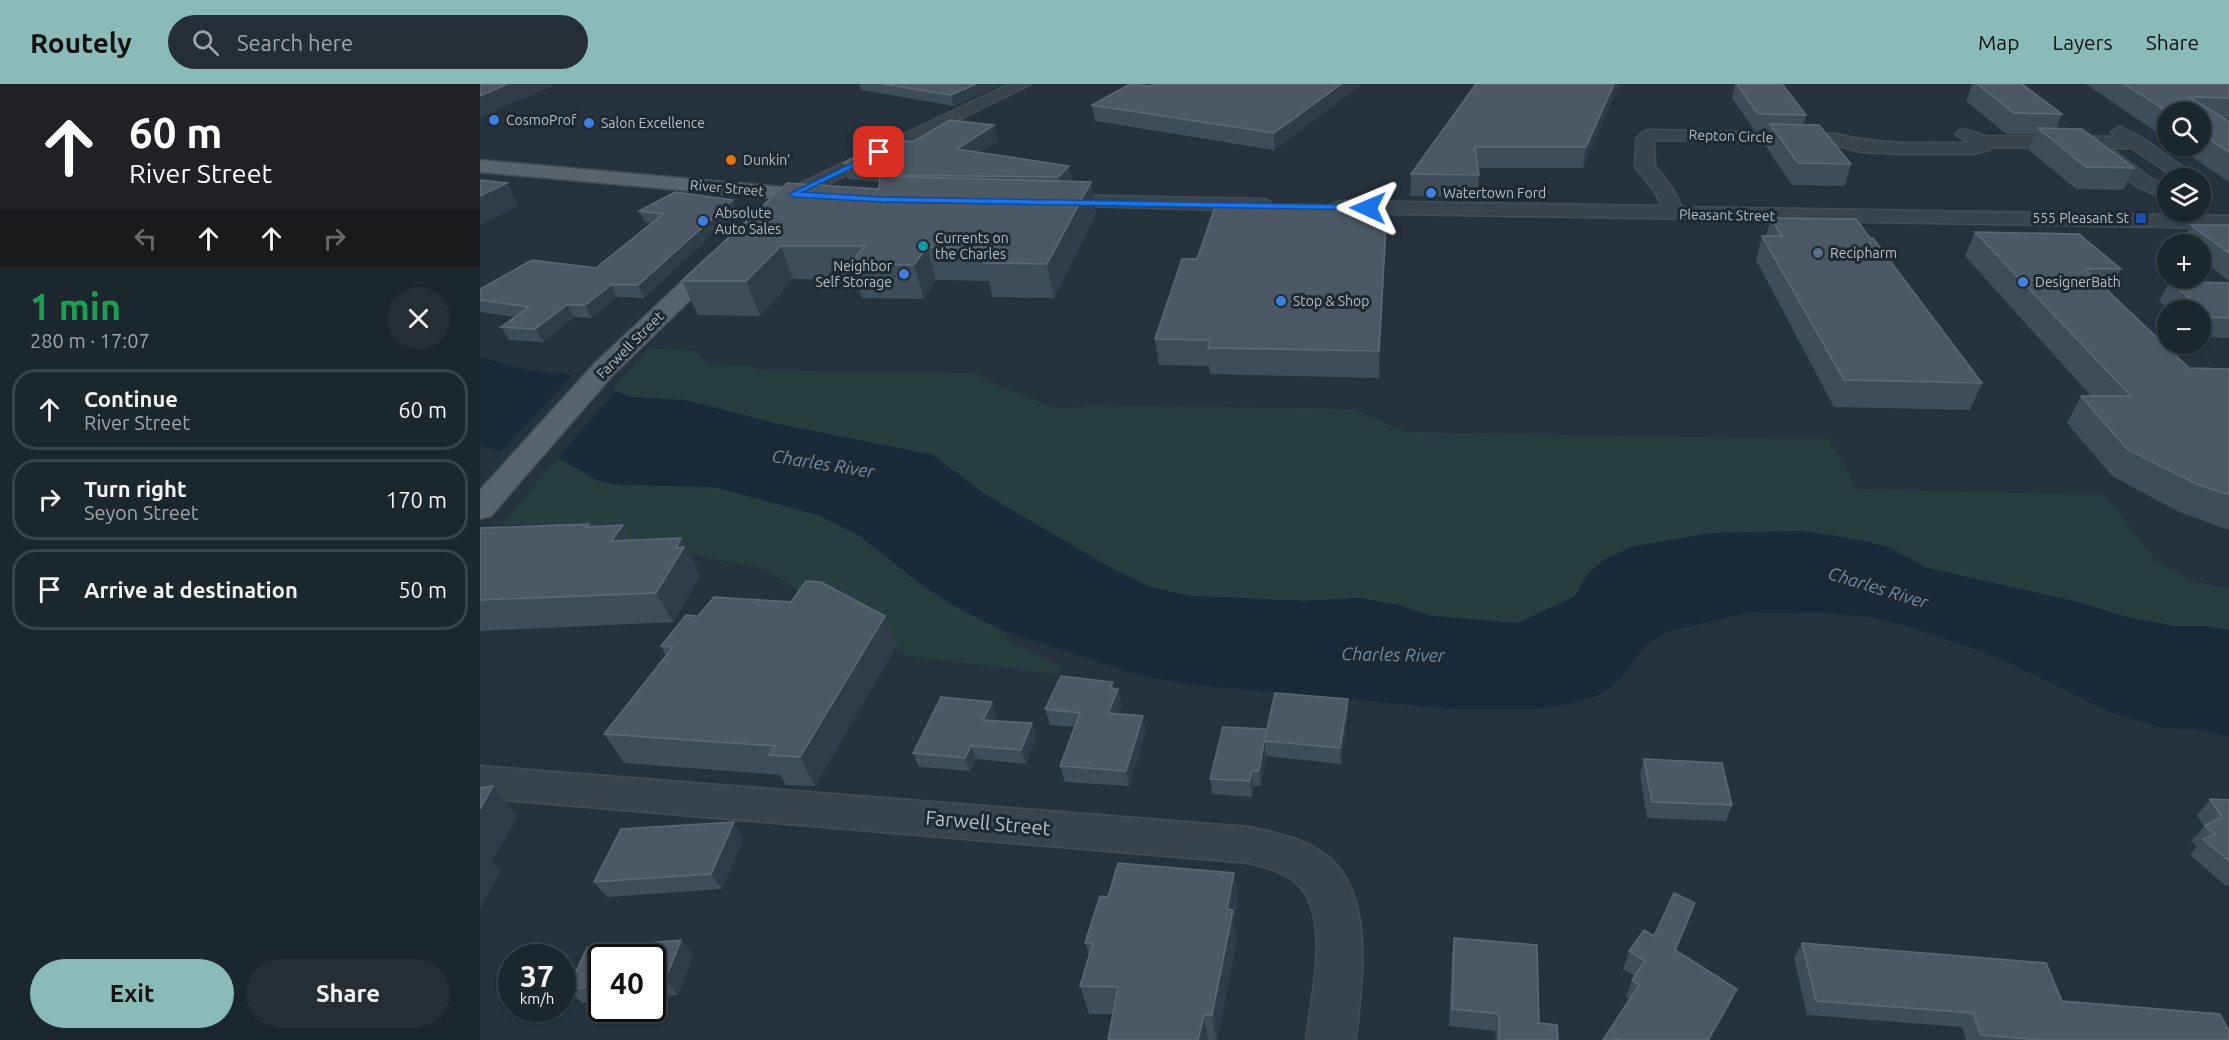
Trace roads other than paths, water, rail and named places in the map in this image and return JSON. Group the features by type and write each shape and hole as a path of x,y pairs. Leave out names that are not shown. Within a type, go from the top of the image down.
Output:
{"main road":[{"name":"River Street","path":"480,166 793,194"},
{"path":"766,214 793,194"},
{"name":"Farwell Street","path":"480,509 603,370 734,245"}],"street":[{"path":"793,194 1023,84"},
{"name":"Repton Circle","path":"1676,214 1661,186 1643,163 1646,136 1662,133 1731,138 1835,139 1845,144 1863,146 1973,148 1983,146 1983,141 2138,143 2174,168"},
{"path":"2091,143 2145,183 2157,189"},
{"name":"River Street","path":"793,194 835,197"},
{"path":"1034,201 1285,206"},
{"name":"Pleasant Street","path":"1321,207 2227,222"},
{"path":"2211,207 2227,222"},
{"name":"Farwell Street","path":"480,782 1272,849 1295,858 1310,869 1321,880 1336,905 1341,934 1331,1040"}],"water":[{"name":"Charles River","path":"480,357 523,369 571,375 632,397 685,400 773,423 933,455 986,495 1111,568 1150,587 1191,596 1304,601 1360,598 1398,605 1432,616 1518,623 1574,597 1588,574 1607,558 1632,547 1712,533 1803,531 1873,543 1890,548 1927,568 2078,602 2126,617 2173,626 2204,626 2229,630 2229,736 2193,729 2162,728 2110,712 2005,661 1911,627 1871,617 1827,613 1751,612 1669,631 1647,644 1617,682 1599,695 1540,709 1453,709 1187,684 1138,675 1002,630 954,606 918,582 860,536 818,515 714,487 618,485 599,481 558,458 503,453 480,445"}],"place":[{"name":"CosmoProf","path":"494,120"},
{"name":"Salon Excellence","path":"589,123"},
{"name":"Dunkin'","path":"731,160"},
{"name":"Watertown Ford","path":"1431,193"},
{"name":"555 Pleasant St","path":"2141,218"},
{"name":"Absolute Auto Sales","path":"703,221"},
{"name":"Currents on the Charles","path":"923,246"},
{"name":"Recipharm","path":"1818,253"},
{"name":"Neighbor Self Storage","path":"904,274"},
{"name":"DesignerBath","path":"2023,282"},
{"name":"Stop & Shop","path":"1281,301"}]}
